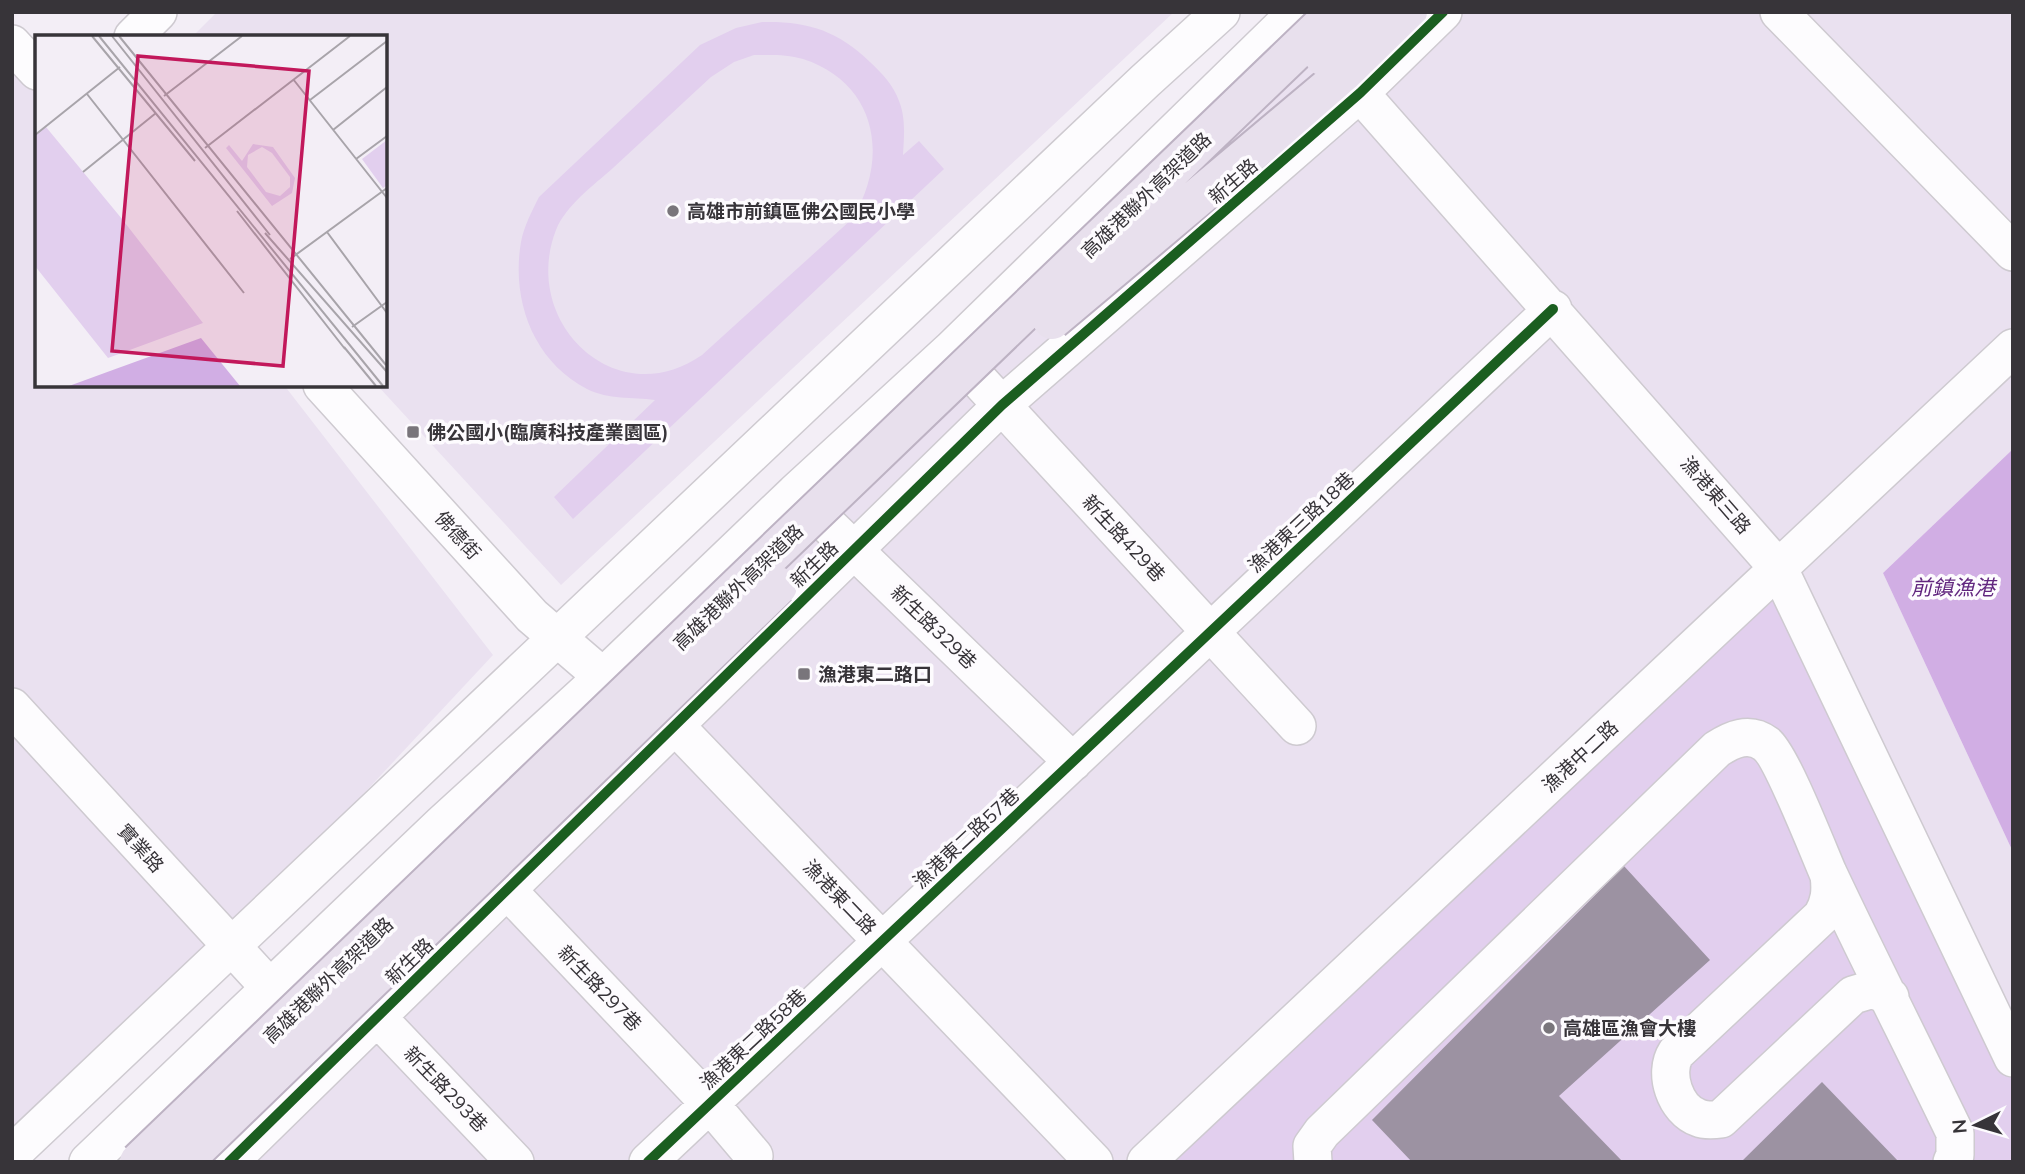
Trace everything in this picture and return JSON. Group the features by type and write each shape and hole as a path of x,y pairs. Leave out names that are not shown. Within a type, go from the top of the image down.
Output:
{"highway":[{"name":"高雄港聯外高架道路","path":"183,1162 1043,312 1336,12"},
{"name":"高雄港聯外高架道路","path":"139,1162 1043,312 1370,12"},
{"path":"1043,312 1341,77 1408,12"},
{"path":"1043,312 1293,13"}],"street":[{"path":"135,35 159,12"},
{"path":"12,1154 551,665 564,644 1145,81 1221,12"},
{"path":"564,644 653,569 1156,94 1228,12"},
{"name":"新生路","path":"229,1162 1002,405 1360,93 1443,12"},
{"path":"1779,12 2013,252"},
{"path":"88,1162 443,823 603,677 795,493 951,350 1293,13"},
{"name":"漁港東三路","path":"1293,13 1360,93 1553,309 1779,569 2013,1058"},
{"path":"12,44 35,69"},
{"name":"漁港東三路18巷","path":"1073,762 1553,309"},
{"name":"漁港中二路","path":"1146,1162 2013,348"},
{"name":"新生路429巷","path":"951,350 1297,726"},
{"name":"佛德街","path":"324,387 531,616 603,677"},
{"name":"新生路329巷","path":"795,493 1073,762"},
{"name":"漁港東二路","path":"603,677 664,714 1094,1162"},
{"name":"實業路","path":"12,707 270,988"},
{"path":"1313,1162 1312,1146 1322,1132 1717,749 1728,741 1741,737 1766,744 1774,753 1829,875 1955,1133 1955,1155 1951,1162"},
{"name":"漁港東二路57巷","path":"883,941 1073,762"},
{"name":"新生路297巷","path":"443,823 710,1104 754,1156"},
{"path":"1829,875 1831,887 1828,905 1822,916 1671,1060 1674,1094 1691,1114 1700,1118 1721,1118 1853,995 1873,989 1890,997"},
{"name":"漁港東二路58巷","path":"648,1162 883,941"},
{"path":"34,1162 236,953"},
{"name":"新生路293巷","path":"377,1017 515,1162"}],"shaded area":[{"name":"高雄市前鎮區佛公國民小學","path":"217,12 1174,12 561,585 379,387 387,387 387,35 194,35"},
{"path":"1354,12 2013,12 2013,449 1883,573 2013,852 2013,1162 168,1162"},
{"path":"762,22 793,23 821,30 846,42 879,71 897,95 904,121 903,155 919,141 944,169 573,519 554,497 655,400 595,393 568,377 552,362 530,327 523,307 519,264 524,230 539,197 700,45 736,28","holes":["754,55 797,57 828,70 847,86 861,104 870,125 873,148 871,172 864,196 852,219 702,355 670,371 638,374 609,366 583,349 564,326 552,297 548,264 556,230 566,212 581,196 711,77 734,62"]},
{"path":"12,44 35,69 35,387 286,387 493,655 20,1162 12,1162"},
{"path":"1779,569 2013,1058 2013,1162 1146,1162"}],"water":[{"name":"前鎮漁港","path":"2013,449 2013,852 1883,573"}],"building":[{"name":"高雄區漁會大樓","path":"1624,866 1710,960 1559,1096 1623,1162 1412,1162 1372,1120"},
{"path":"1822,1082 1899,1162 1741,1162"}],"cycle path":[{"path":"229,1162 1002,405 1360,93 1443,12"},
{"path":"648,1162 1553,309"}],"place":[{"name":"高雄市前鎮區佛公國民小學","path":"673,211"},
{"name":"佛公國小(臨廣科技產業園區)","path":"413,432"},
{"name":"漁港東二路口","path":"804,674"},
{"name":"高雄區漁會大樓","path":"1549,1028"}]}
